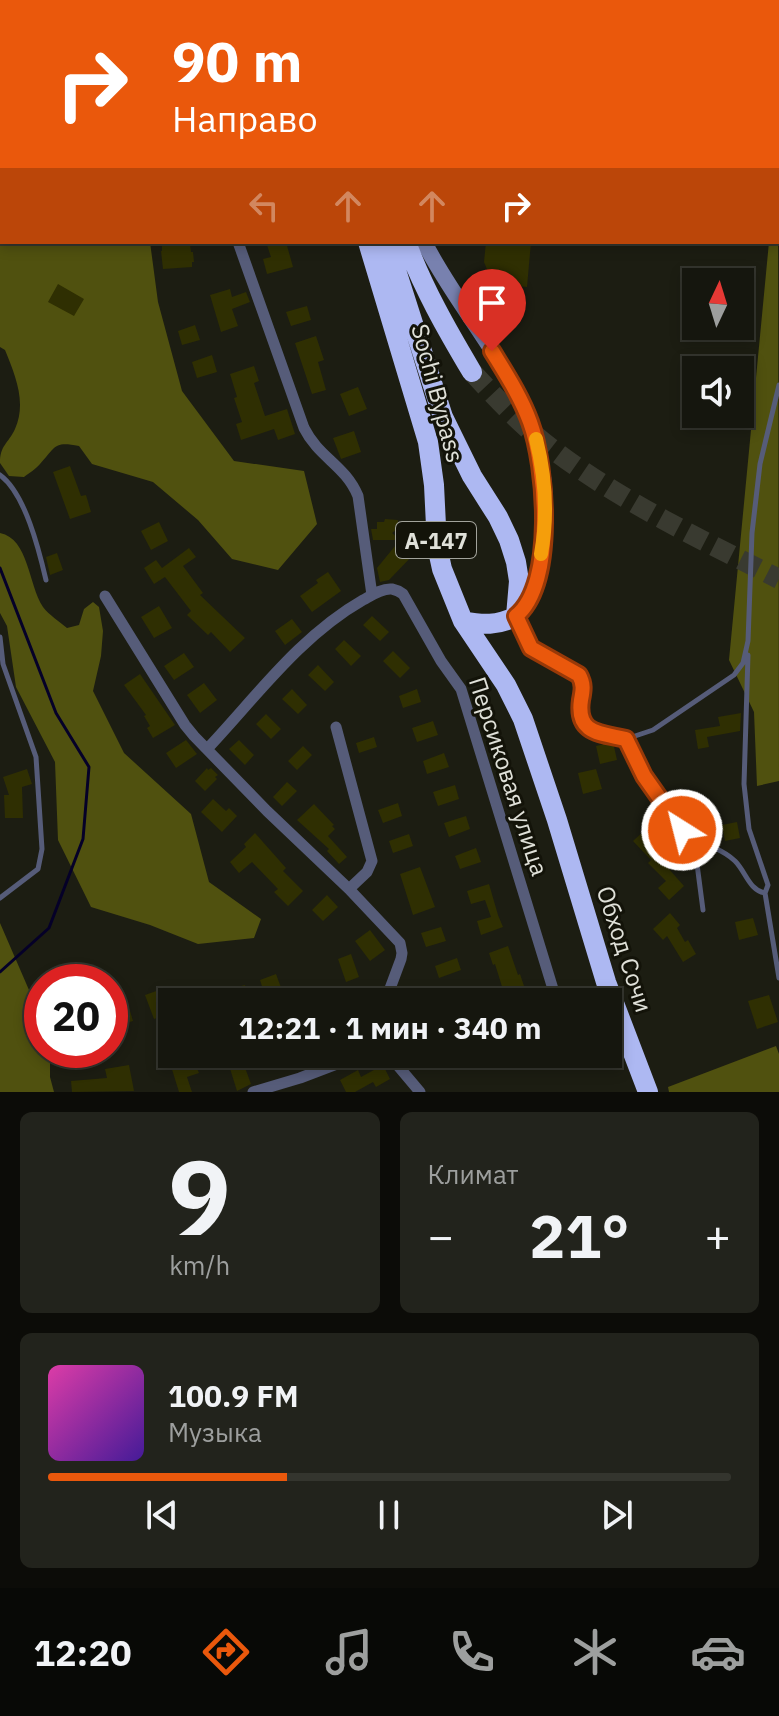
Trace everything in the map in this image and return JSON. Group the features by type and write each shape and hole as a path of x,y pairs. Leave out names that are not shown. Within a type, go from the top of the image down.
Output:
{"highway":[{"path":"407,244 444,324 472,372"},
{"name":"А-147","path":"373,245 443,417 509,540 519,573 516,616"},
{"name":"Sochi Bypass","path":"373,245 428,442 437,546 445,578 463,621"},
{"path":"463,621 491,625 516,616"},
{"name":"Обход Сочи","path":"463,621 506,685 523,719 606,982 648,1092"}],"street":[{"path":"207,749 258,691 322,628 372,595 358,496 346,474 321,454 304,428 239,244"},
{"path":"425,244 449,287 514,387 530,421 540,456 544,486 543,544 530,601 516,616"},
{"name":"Персиковая улица","path":"372,595 388,589 396,589 403,594 441,661 461,689 553,988"},
{"path":"105,596 185,725 400,943 401,959 390,988"},
{"path":"336,727 372,861 367,872 349,889"},
{"path":"253,1092 326,1068"},
{"path":"401,1068 420,1092"}],"lane":[{"path":"779,385 760,464 752,533 744,784 749,829 768,885 765,893 779,978"},
{"path":"0,475 15,490 37,543 46,580"},
{"path":"516,616 531,648 582,679 580,715 583,722 595,731 626,739 653,730 734,675 743,663 748,641"},
{"path":"0,637 3,664 36,757 42,849 38,869 0,898"},
{"path":"626,739 644,776 682,830 694,841 718,849 737,863 756,891 765,893"},
{"path":"694,841 703,910"}],"shaded area":[{"path":"0,244 150,244 158,302 182,391 234,461 304,471 317,524 278,570 232,559 198,520 153,482 92,464 79,446 59,445 24,477 9,476 0,463 1,452 15,429 20,399 5,350 0,347"},
{"path":"769,244 778,244 779,781 757,786 754,712 729,660 751,428 754,428"},
{"path":"0,533 17,544 43,607 67,628 79,625 84,609 93,602 99,607 103,631 93,691 124,753 191,814 209,882 261,919 254,938 198,944 91,907 58,840 55,762 16,687 7,626 0,613"},
{"path":"0,923 24,978 24,1068 50,1068 54,1092 0,1092"},
{"path":"776,1046 779,1054 779,1092 669,1092 668,1087"}],"building":[{"path":"267,244 287,244 293,267 267,274 263,259 271,257"},
{"path":"486,244 531,244 527,287 493,284 484,262"},
{"path":"190,245 194,262 192,267 163,269 162,246"},
{"path":"58,284 84,299 74,316 48,302"},
{"path":"230,289 232,297 246,292 250,302 232,309 238,326 221,332 210,295"},
{"path":"307,306 311,320 291,326 286,312"},
{"path":"195,325 200,340 182,345 178,331"},
{"path":"316,336 324,360 318,362 326,390 312,394 295,343"},
{"path":"212,355 217,372 197,378 192,362"},
{"path":"254,366 259,381 254,383 265,416 287,409 295,434 278,440 274,429 241,440 236,424 242,422 230,374"},
{"path":"358,387 367,409 349,416 340,394"},
{"path":"354,431 361,452 341,459 333,438"},
{"path":"70,466 81,496 86,495 91,512 70,519 53,472"},
{"path":"385,519 398,520 398,528 392,533 415,553 389,580 380,582 377,568 400,540 373,540 371,529 377,529 377,522 384,522"},
{"path":"159,522 168,541 151,550 141,531"},
{"path":"189,548 196,557 183,566 203,593 200,595 245,638 230,652 211,632 208,635 187,615 191,611 165,577 154,584 144,568 156,560 162,568"},
{"path":"57,553 63,570 50,575 46,557"},
{"path":"328,572 341,591 312,612 300,596"},
{"path":"159,606 172,628 154,638 141,617"},
{"path":"372,616 389,632 380,641 363,625"},
{"path":"292,619 302,632 285,645 275,631"},
{"path":"344,640 361,656 351,666 335,649"},
{"path":"393,651 410,668 400,678 383,661"},
{"path":"184,653 194,667 174,680 164,666"},
{"path":"318,665 334,682 325,691 308,675"},
{"path":"140,674 175,725 153,738 147,728 150,726 146,715 124,685"},
{"path":"204,683 217,700 200,713 187,695"},
{"path":"292,689 307,705 298,714 282,699"},
{"path":"417,689 421,702 403,708 399,696"},
{"path":"741,713 740,731 707,737 709,747 698,749 695,730 720,726 718,717"},
{"path":"266,714 281,729 271,739 256,724"},
{"path":"433,721 438,735 417,742 412,728"},
{"path":"374,737 377,747 359,753 356,743"},
{"path":"186,740 197,754 176,768 166,753"},
{"path":"239,740 254,755 245,765 229,749"},
{"path":"613,742 617,760 600,764 596,746"},
{"path":"303,746 312,755 297,770 288,761"},
{"path":"444,753 449,767 427,774 423,761"},
{"path":"207,768 218,775 205,791 195,781"},
{"path":"27,769 32,784 22,787 23,818 5,818 4,795 9,795 3,777"},
{"path":"596,769 602,789 583,794 578,773"},
{"path":"287,782 297,791 282,806 273,797"},
{"path":"455,785 459,799 438,806 433,792"},
{"path":"213,799 237,816 222,832 201,812"},
{"path":"398,803 402,816 383,823 378,810"},
{"path":"314,804 334,825 335,829 328,836 347,857 339,864 327,851 329,849 297,820"},
{"path":"466,816 470,829 449,837 444,823"},
{"path":"737,822 740,838 725,841 722,825"},
{"path":"644,831 661,850 666,846 678,859 668,868 684,886 669,900 658,888 666,881 648,863 651,860 633,841"},
{"path":"255,833 286,868 283,871 303,891 288,906 274,892 278,889 252,862 239,873 230,862"},
{"path":"409,834 413,846 393,853 389,841"},
{"path":"476,848 481,862 460,869 455,856"},
{"path":"420,867 435,907 413,915 400,874"},
{"path":"489,884 503,927 481,935 477,921 491,917 485,900 471,904 467,891"},
{"path":"327,895 338,907 323,921 312,910"},
{"path":"670,913 680,925 677,928 685,942 688,940 696,954 683,962 667,936 663,940 653,929"},
{"path":"753,918 758,935 739,940 735,922"},
{"path":"441,927 446,941 426,947 421,933"},
{"path":"370,930 385,950 370,961 355,941"},
{"path":"508,946 524,986 502,988 489,953"},
{"path":"351,954 359,977 346,982 338,959"},
{"path":"457,958 461,970 439,978 435,966"},
{"path":"276,974 281,988 263,988 260,980"},
{"path":"158,990 158,1018 154,1019 145,995"},
{"path":"769,995 778,1022 757,1029 748,1001"},
{"path":"128,1004 133,1021 128,1022"},
{"path":"128,1065 134,1091 72,1092 71,1081 107,1078 105,1069 128,1068"},
{"path":"172,1068 197,1068 199,1073 187,1077 192,1092 179,1092"},
{"path":"230,1068 245,1068 251,1084 237,1091"},
{"path":"378,1068 384,1068 390,1079 376,1087 373,1082 355,1092 346,1092 340,1080 358,1070 361,1077"}],"waterway":[{"path":"0,568 56,713 89,767 83,839 49,928 0,972"}],"tunnel":[{"path":"472,372 530,431 577,467 662,519 779,579"}],"slow traffic":[{"path":"536,439 544,486 541,554"}],"route":[{"path":"492,351 530,421 540,456 544,486 543,544 539,566 530,601 516,616 531,648 579,675 583,683 580,715 583,722 595,731 626,739 644,776 682,830"}]}
